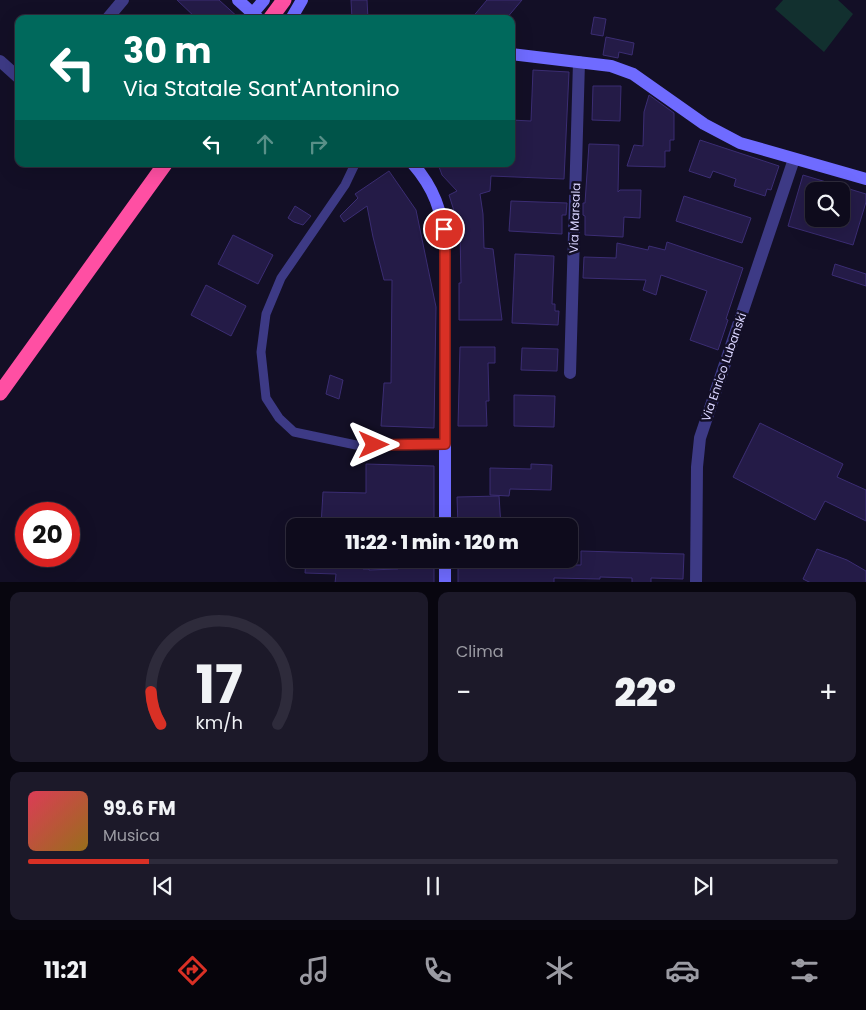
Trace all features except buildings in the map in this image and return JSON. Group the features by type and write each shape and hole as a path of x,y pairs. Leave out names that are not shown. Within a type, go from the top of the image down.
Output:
{"highway":[{"path":"273,15 284,0"},
{"path":"0,393 163,167"}],"street":[{"path":"110,15 123,0"},
{"path":"238,0 255,15"},
{"path":"256,15 264,0"},
{"path":"295,15 302,0"},
{"path":"515,54 611,66 633,74 689,114 740,143 866,179"},
{"path":"0,61 15,74"},
{"name":"Via Marsala","path":"570,373 580,62"},
{"name":"Via Enrico Lubanski","path":"696,582 697,467 700,438 794,159"},
{"path":"415,167 427,181 432,192 442,218 445,236 445,518"},
{"path":"445,568 445,582"}],"lane":[{"path":"354,167 345,185 280,278 266,314 261,352 266,398 279,418 294,432 356,445 445,444"}],"green space":[{"path":"783,0 838,0 853,14 824,52 775,9"}],"route":[{"path":"374,445 445,444 444,229"}]}
